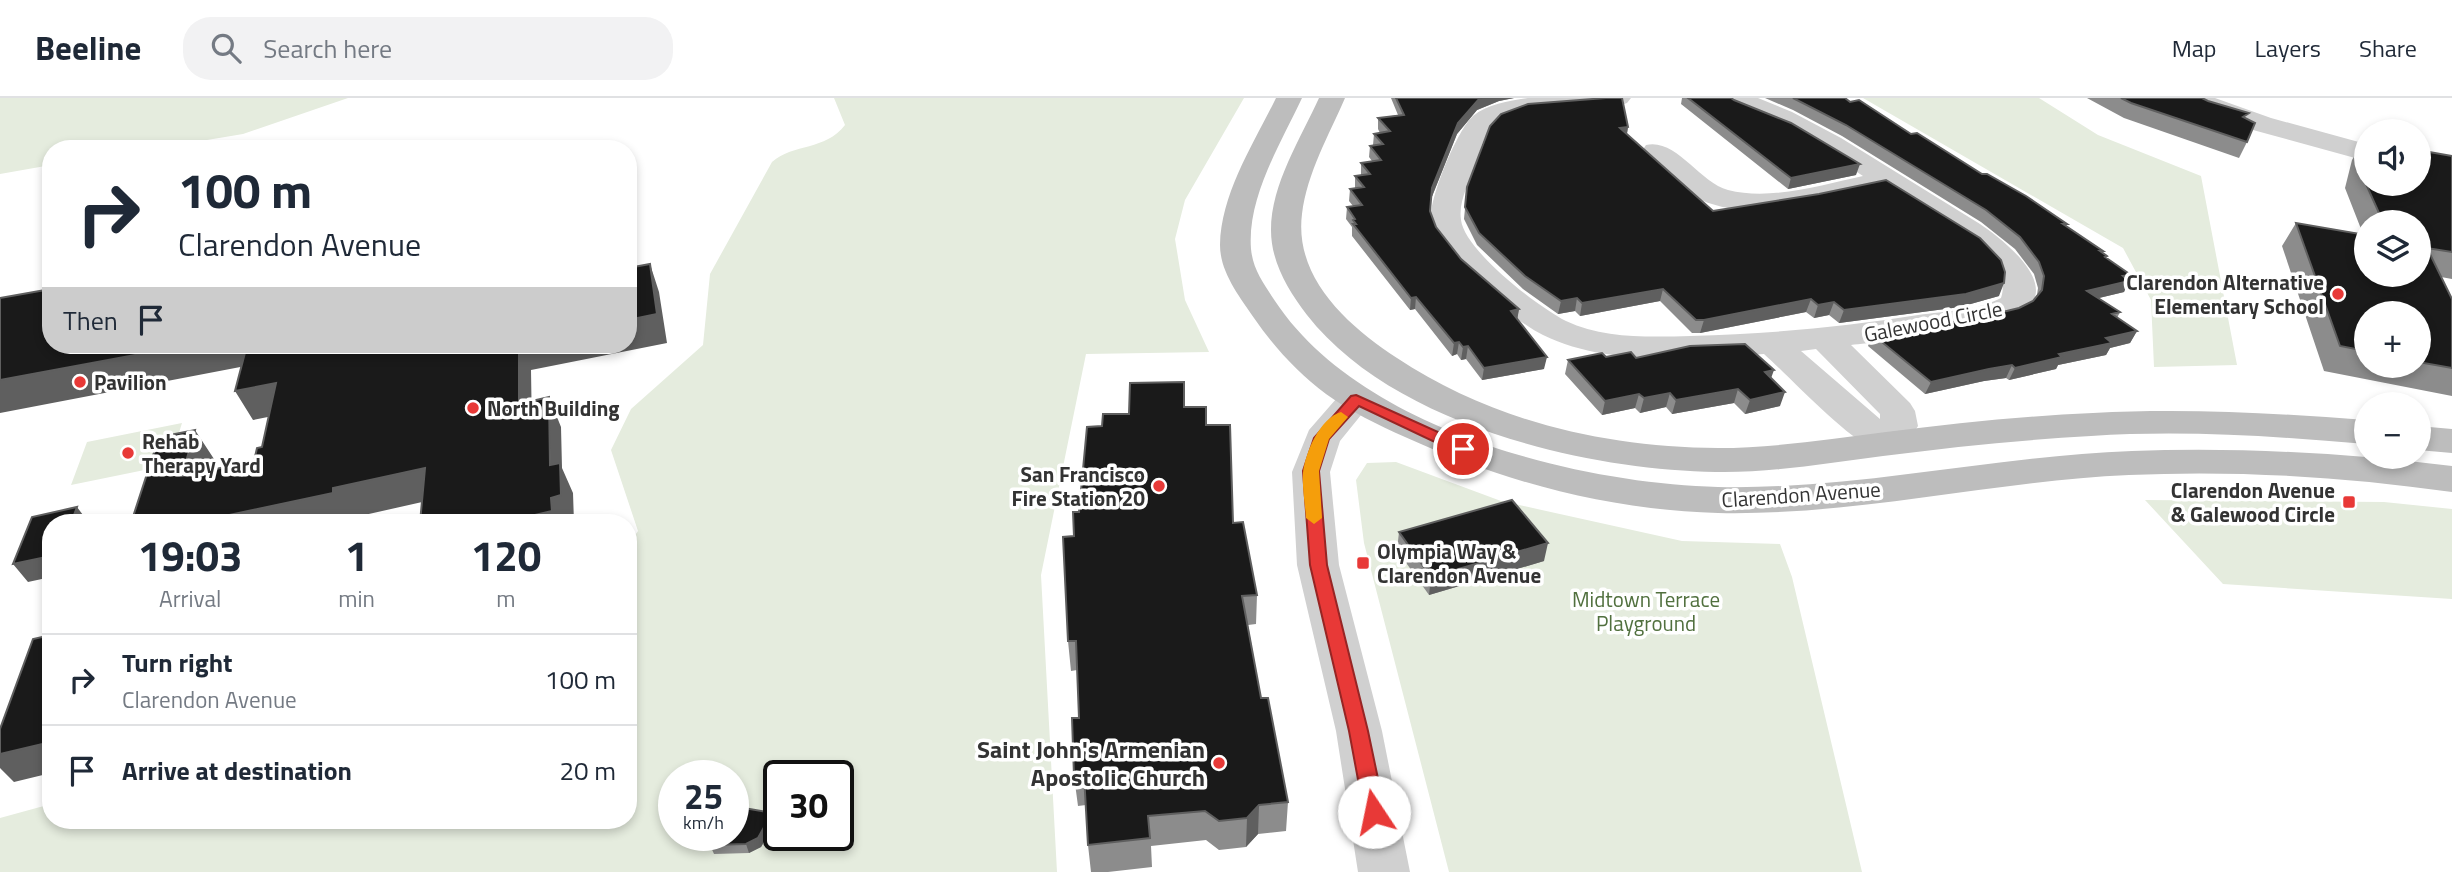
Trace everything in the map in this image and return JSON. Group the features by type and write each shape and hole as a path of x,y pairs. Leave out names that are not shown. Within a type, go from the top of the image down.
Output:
{"main road":[{"name":"Clarendon Avenue","path":"1289,98 1247,190 1236,228 1238,265 1264,309 1295,349 1356,399 1463,449 1531,472 1586,485 1660,496 1718,500 1843,494 2013,471 2126,463 2240,462 2342,466 2452,479"},
{"name":"Clarendon Avenue","path":"1332,98 1293,194 1286,232 1290,255 1301,282 1335,326 1384,365 1450,401 1497,421 1559,440 1645,455 1699,459 1750,458 2024,429 2113,424 2259,425 2354,431"},
{"path":"1335,326 1340,363 1356,399 1450,401"},
{"path":"2431,439 2452,441"},
{"path":"1843,494 1889,443 1936,460 2013,471"}],"street":[{"name":"Galewood Circle","path":"1618,98 1516,109 1496,115 1478,126 1471,137 1446,213 1446,223 1453,239 1519,305 1542,322 1573,335 1644,347 1773,344 1826,340 1990,314 2008,308 2017,299 2018,281 2011,267 1997,252 1793,124 1732,98"},
{"path":"2191,98 2262,124 2354,150"},
{"path":"1656,151 1705,191 1735,202 1757,202 1886,180"},
{"name":"Galewood Circle","path":"1826,340 1897,411 1900,426 1889,443"},
{"path":"1773,344 1854,418 1889,443"},
{"path":"1356,399 1322,438 1311,471 1318,565 1359,731 1384,872"}],"green space":[{"path":"0,98 348,98 243,134 207,140 42,140 42,167 0,174"},
{"path":"834,98 1244,98 1185,200 1175,239 1185,300 1209,352 1086,354 1041,575 1057,872 0,872 0,818 42,806 42,829 637,829 637,514 632,514 611,450 631,409 703,345 710,274 772,162 790,152 828,139 845,125"},
{"path":"1863,98 2039,98 2098,135 2201,176 2237,365 2154,367 2151,300 2123,248"},
{"name":"Rehab Therapy Yard","path":"182,423 169,465 71,485 87,442"},
{"name":"Midtown Terrace Playground","path":"1396,462 1501,501 1682,541 1780,544 1792,577 1862,872 1449,872 1364,543 1356,480 1367,463"},
{"path":"2145,500 2384,502 2452,509 2452,599 2223,584"}],"building":[{"path":"1396,98 1481,98 1458,123 1432,188 1430,211 1436,227 1461,259 1519,309 1511,311 1547,357 1484,368 1468,346 1454,343 1416,297 1411,298 1353,224 1356,224 1353,220 1355,219 1347,207 1362,205 1350,189 1364,187 1355,176 1370,174 1361,163 1381,160 1370,146 1383,144 1374,134 1390,131 1378,118 1404,115"},
{"path":"1622,98 1628,127 1620,128 1713,211 1886,180 1980,238 2001,260 2005,272 2004,283 1966,294 1844,310 1834,302 1818,305 1811,299 1704,320 1696,320 1663,289 1582,303 1577,298 1561,301 1525,276 1479,233 1465,207 1467,187 1490,126 1501,114 1528,104"},
{"path":"1688,98 1731,98 1791,123 1860,164 1791,178"},
{"path":"1793,98 1845,98 1850,102 1859,100 1911,134 1917,133 1982,174 1987,174 2026,196 2103,251 2100,251 2107,256 2105,257 2131,275 2123,276 2129,281 2087,291 2120,312 2112,314 2137,331 2106,338 2112,343 2059,354 2062,357 1931,382 1872,334 1974,319 2019,308 2033,301 2042,290 2044,276 2039,262 2020,237 1986,210 1846,125"},
{"path":"2121,98 2202,98 2249,113 2243,117 2255,123 2247,142"},
{"path":"2431,152 2452,156 2452,252 2431,249 2431,210 2378,210 2371,196 2431,196"},
{"path":"2296,223 2354,233 2354,287 2431,287 2431,256 2452,299 2452,368 2431,364 2431,301 2354,301 2354,349 2340,346"},
{"path":"650,264 657,314 637,318 637,266"},
{"path":"42,291 42,354 140,354 0,380 0,298"},
{"path":"1745,344 1774,370 1765,372 1785,392 1750,400 1738,389 1676,400 1670,393 1644,398 1639,394 1605,401 1568,360 1602,353 1606,357 1631,352 1636,358 1690,346"},
{"name":"North Building","path":"245,354 519,354 519,404 549,397 550,465 560,463 561,495 551,498 552,511 539,514 421,514 425,468 333,488 333,493 234,514 134,514 159,437 195,430 182,476 254,461 257,448 262,447 276,383 235,391"},
{"path":"1184,382 1184,407 1206,407 1206,425 1230,425 1233,523 1243,522 1257,595 1242,596 1261,698 1268,698 1288,802 1259,805 1247,818 1219,821 1205,811 1148,816 1150,838 1088,845 1084,775 1074,776 1072,718 1079,718 1076,641 1068,641 1063,537 1074,536 1073,512 1079,512 1087,427 1102,426 1103,414 1129,414 1130,383"},
{"path":"1512,500 1548,543 1431,577 1399,532"},
{"path":"77,507 74,514 46,514"},
{"path":"42,515 42,558 13,564 32,517"},
{"path":"42,637 42,744 0,754 0,729 33,639"},
{"path":"749,809 763,811 763,829 758,838 749,842"}],"slow traffic":[{"path":"1314,518 1311,471 1322,438 1341,417"}],"place":[{"name":"Clarendon Alternative Elementary School","path":"2338,294"},
{"name":"Pavilion","path":"80,382"},
{"name":"North Building","path":"473,408"},
{"name":"Rehab Therapy Yard","path":"128,453"},
{"name":"San Francisco Fire Station 20","path":"1159,486"},
{"name":"Clarendon Avenue & Galewood Circle","path":"2349,502"},
{"name":"Olympia Way & Clarendon Avenue","path":"1363,563"},
{"name":"Saint John's Armenian Apostolic Church","path":"1219,763"}],"route":[{"path":"1374,812 1359,731 1318,565 1311,471 1322,438 1356,399 1463,449"}]}
